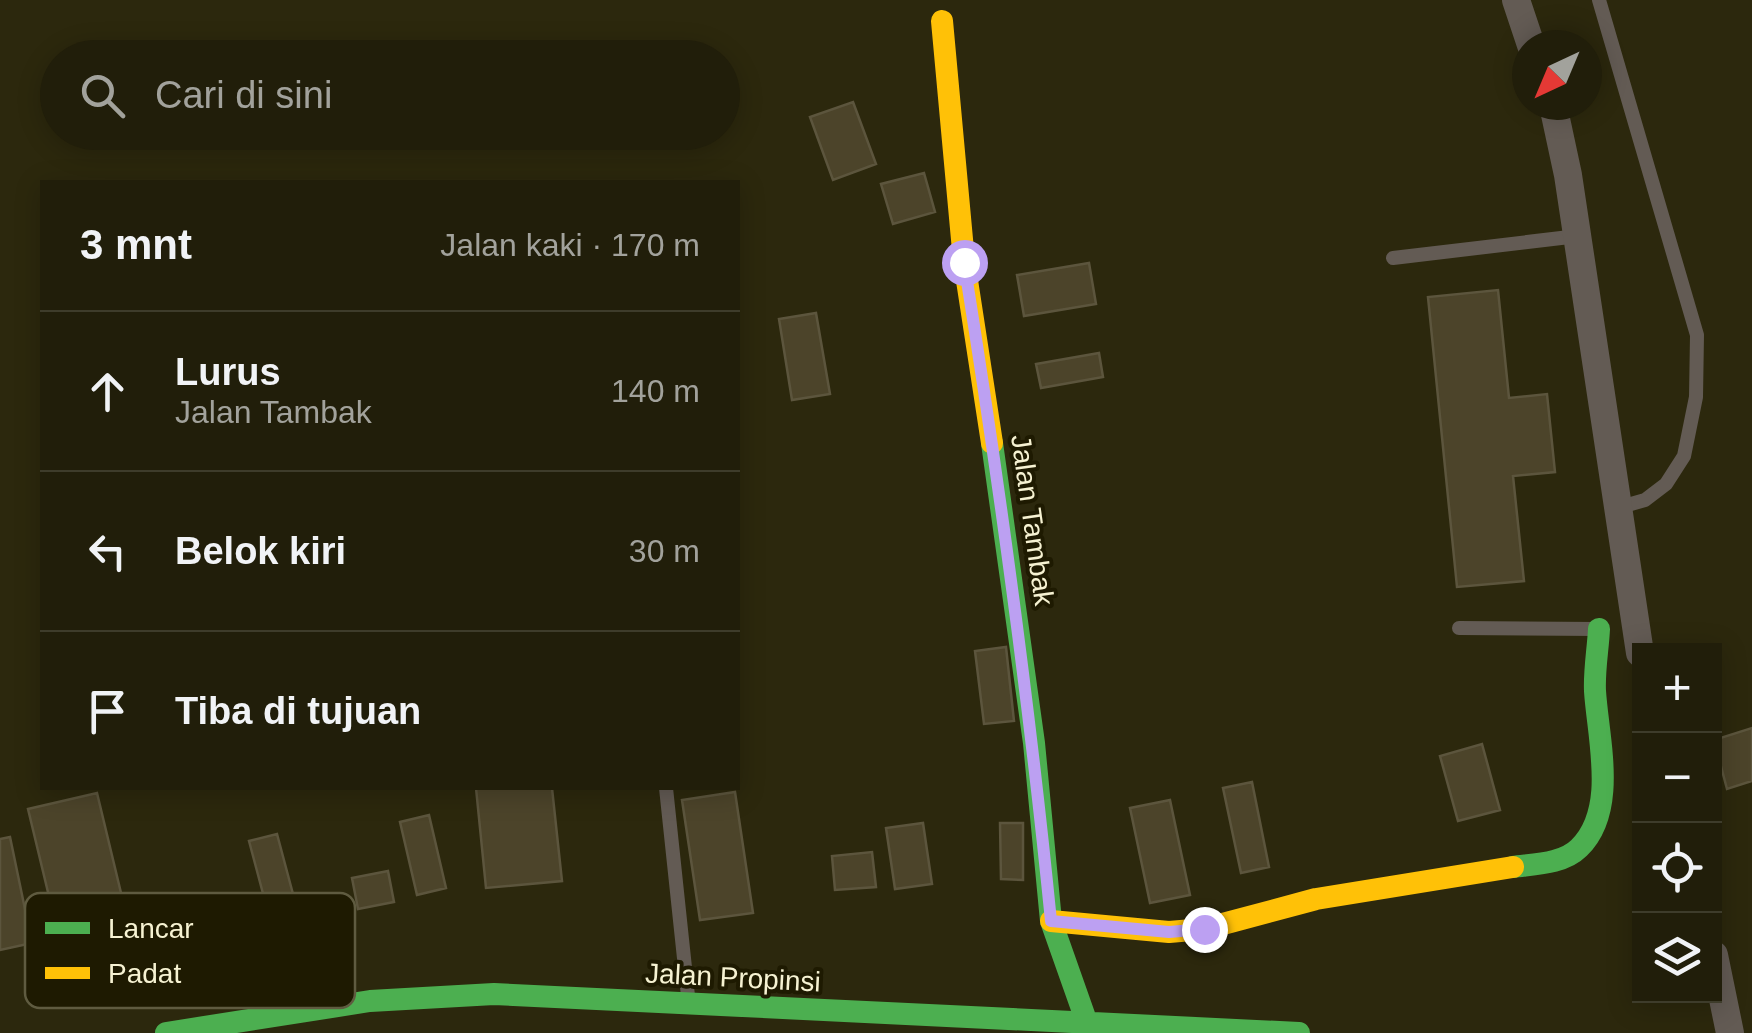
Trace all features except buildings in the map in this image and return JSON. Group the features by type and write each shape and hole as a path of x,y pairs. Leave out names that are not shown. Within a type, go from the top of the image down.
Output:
{"main road":[{"name":"Jalan Tambak","path":"942,21 964,262 1034,742 1051,921 1087,1023"},
{"path":"1051,921 1169,932 1204,929 1316,899 1558,860 1578,850 1594,825 1604,768 1595,688 1599,629"},
{"name":"Jalan Propinsi","path":"355,1002 426,994 494,994 1300,1033"},
{"name":"Jalan Propinsi","path":"166,1033 310,1008"}],"street":[{"path":"1516,0 1527,30"},
{"path":"1555,120 1578,236 1637,641"},
{"path":"1722,994 1730,1033"}],"lane":[{"path":"1598,0 1697,335 1696,397 1684,456 1666,484 1645,500 1616,508"},
{"path":"1392,258 1578,236"},
{"path":"1459,628 1599,629 1637,641"},
{"path":"666,790 688,1005"}],"traffic: fast":[{"path":"992,443 1034,743 1051,921 1087,1023"},
{"path":"1513,867 1548,862 1572,853 1591,832 1598,814 1603,773 1595,691 1599,629"},
{"path":"355,1003 494,994 1299,1033"},
{"path":"166,1033 325,1008"}],"traffic: slow":[{"path":"942,21 964,261 992,443"},
{"path":"1051,921 1169,932 1204,929 1316,899 1513,867"}],"route":[{"path":"964,262 1034,742 1051,921 1169,932 1204,929"}]}
